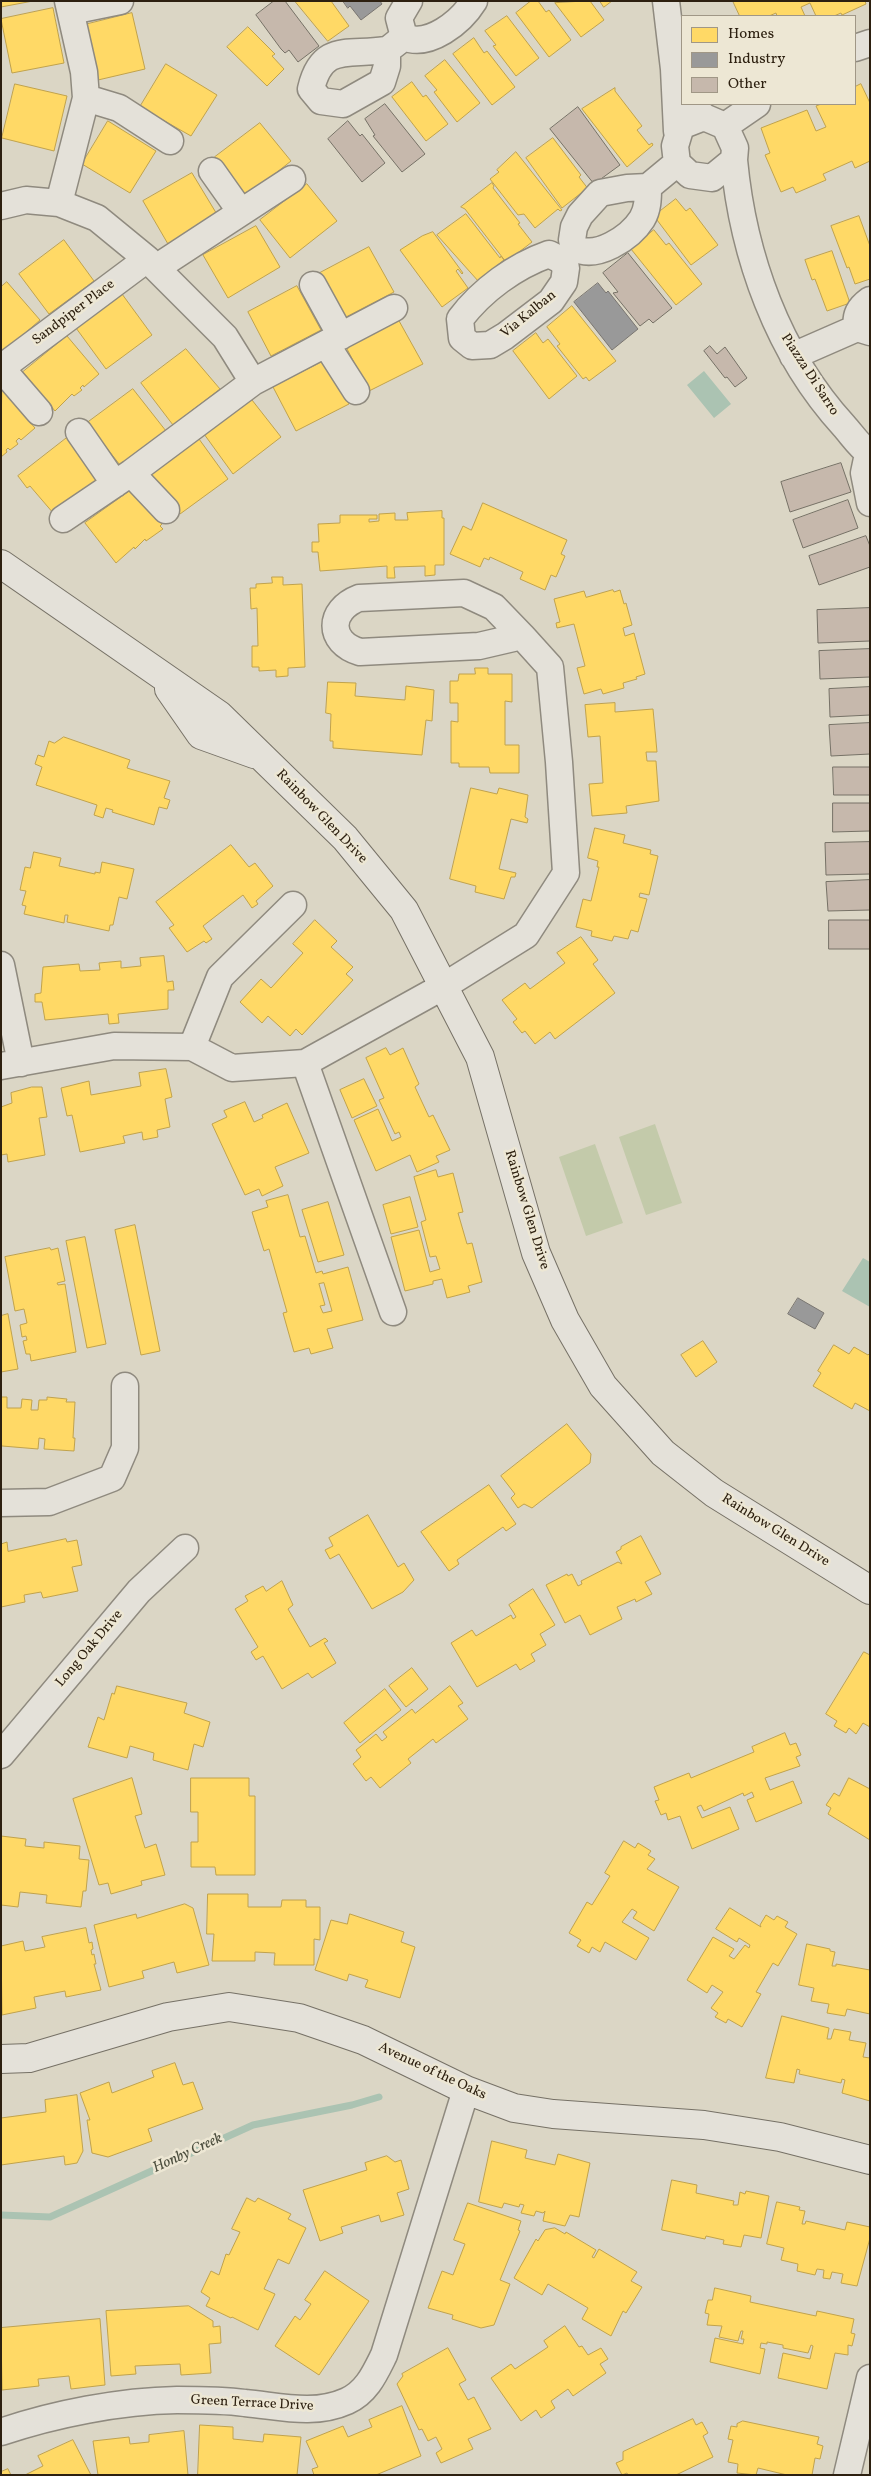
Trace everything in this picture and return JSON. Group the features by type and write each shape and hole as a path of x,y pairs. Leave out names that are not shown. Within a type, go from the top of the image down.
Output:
{"street":[{"path":"59,203 86,98 84,72 70,6 120,1"},
{"path":"409,1 399,18 395,43 413,41 441,33 465,16 474,1"},
{"path":"666,1 674,69 681,81"},
{"path":"856,48 870,43"},
{"path":"86,98 119,108 170,141"},
{"path":"695,105 677,134 675,146 677,163 690,175 712,178 738,202"},
{"path":"677,134 695,105"},
{"name":"Piazza Di Sarro","path":"695,105 735,148 734,160 738,202 756,268 785,343 826,407 869,454 864,473 870,503"},
{"path":"712,178 734,160"},
{"path":"648,188 648,200 642,219 628,232 599,252 568,254 574,227 580,215 600,193 627,188 648,188 677,163"},
{"path":"212,171 241,212"},
{"name":"Sandpiper Place","path":"39,412 1,368 151,263 241,212 292,179"},
{"path":"1,206 26,200 59,203 97,218 151,263 225,337 253,382"},
{"path":"313,285 333,340 356,391"},
{"path":"794,356 863,330 855,318 861,306 870,300"},
{"path":"63,519 123,479 253,382 394,308"},
{"path":"79,432 123,479 166,510"},
{"name":"Rainbow Glen Drive","path":"1,564 161,677 201,735 265,758 345,838 404,910 480,1057 536,1253 565,1320 603,1386 663,1453 714,1493 870,1590"},
{"path":"1,965 11,1064 114,1046 192,1047 232,1068 305,1063 444,986 526,935 566,873 560,762 550,667 522,636 494,607 464,593 359,598 346,603 338,612 335,625 338,638 347,648 360,652 479,646 522,636"},
{"path":"192,1047 220,977 293,904"},
{"path":"305,1063 393,1312"},
{"path":"1,1503 49,1502 112,1478 125,1448 125,1386"},
{"name":"Long Oak Drive","path":"1,1755 139,1591 184,1548"},
{"name":"Avenue of the Oaks","path":"1,2060 28,2058 168,2017 229,2007 299,2018 363,2040 466,2090 514,2108 552,2114 713,2127 780,2137 870,2160"},
{"name":"Green Terrace Drive","path":"1,2432 36,2420 99,2408 176,2400 244,2402 293,2409 322,2408 348,2401 369,2384 384,2355 466,2090"},
{"path":"848,2475 870,2378"}],"shaded area":[{"path":"704,371 731,404 714,418 687,385"},
{"path":"655,1124 682,1203 646,1215 619,1137"},
{"path":"595,1144 623,1223 586,1236 559,1157"},
{"path":"863,1258 870,1262 870,1307 842,1291"}],"building: Homes":[{"path":"1,1 33,1 1,7"},
{"path":"295,1 331,1 349,26 328,41"},
{"path":"531,1 538,1 546,12 549,10 571,40 549,57 516,13"},
{"path":"590,1 604,20 581,37 555,3"},
{"path":"600,1 612,1 604,7"},
{"path":"733,1 865,1 866,4 842,15 841,13 836,15 816,15 810,3 801,7 805,15 777,15 776,13 771,15 740,15"},
{"path":"53,8 64,63 12,73 1,19"},
{"path":"132,13 145,69 98,80 84,25"},
{"path":"507,16 539,58 516,76 493,46 496,45 485,31"},
{"path":"248,27 275,54 272,56 284,69 267,86 227,47"},
{"path":"474,38 484,53 487,51 515,87 492,105 453,54"},
{"path":"445,60 480,103 457,122 434,92 437,90 425,76"},
{"path":"166,64 217,95 191,136 140,107"},
{"path":"412,82 423,97 426,95 448,124 426,141 392,97"},
{"path":"15,84 67,96 54,151 2,138"},
{"path":"861,84 870,103 870,161 855,168 852,161 823,174 826,180 796,193 793,187 781,192 765,155 770,153 761,128 807,110 816,131 826,127 816,106 856,105 856,86"},
{"path":"615,88 615,91 642,126 637,130 649,145 652,143 653,145 627,167 582,109"},
{"path":"108,121 156,151 130,193 82,164"},
{"path":"260,123 291,161 247,196 215,157"},
{"path":"553,138 581,175 579,177 589,190 585,190 562,208 526,158"},
{"path":"516,152 562,210 558,209 535,228 524,214 518,215 490,179 499,172 497,170"},
{"path":"192,173 218,216 168,244 143,201"},
{"path":"492,183 493,188 532,242 506,262 465,209 461,207"},
{"path":"307,184 337,221 290,258 260,220"},
{"path":"676,199 686,211 690,208 718,245 691,265 654,216"},
{"path":"466,214 500,258 501,256 504,260 480,279 482,280 479,282 437,235"},
{"path":"859,216 870,246 870,279 855,284 831,226"},
{"path":"256,226 280,267 228,298 203,255"},
{"path":"654,230 666,245 669,243 702,284 676,305 631,249"},
{"path":"433,232 463,273 458,269 456,271 468,288 442,307 400,250 422,236"},
{"path":"64,240 94,281 49,314 19,274"},
{"path":"369,247 394,292 344,318 318,274"},
{"path":"832,251 850,303 827,311 815,279 812,280 805,260"},
{"path":"7,282 40,320 1,354 1,287"},
{"path":"297,286 321,330 271,356 248,312"},
{"path":"122,294 152,335 106,369 76,328"},
{"path":"572,306 616,361 589,381 586,377 583,379 557,346 560,344 547,327"},
{"path":"398,319 423,364 369,391 346,347"},
{"path":"536,333 543,343 548,339 577,376 549,399 513,351"},
{"path":"67,336 99,374 84,387 83,385 80,388 82,390 74,396 72,394 55,411 23,372"},
{"path":"186,349 220,389 173,425 141,383"},
{"path":"326,360 349,404 296,431 273,387"},
{"path":"133,389 166,431 120,465 87,423"},
{"path":"2,390 35,428 21,440 19,438 16,441 18,444 10,450 8,448 7,452 1,457"},
{"path":"252,400 281,437 233,474 204,434"},
{"path":"68,437 100,480 54,514 30,486 27,488 18,476"},
{"path":"199,439 228,479 180,514 150,475"},
{"path":"134,488 162,524 160,526 163,529 146,541 145,539 116,563 85,523"},
{"path":"483,503 567,540 561,554 565,556 556,577 551,575 545,590 520,579 523,572 490,557 489,560 484,558 480,567 450,554 463,526 471,530"},
{"path":"442,511 442,518 444,518 444,565 435,565 435,575 425,576 425,566 394,567 395,578 387,578 387,566 320,571 318,552 312,552 312,542 319,542 318,524 340,523 340,515 377,515 377,519 369,519 369,522 379,521 379,514 395,513 395,520 408,520 407,513"},
{"path":"272,577 283,577 283,585 302,584 305,667 288,668 288,676 276,677 276,670 259,671 259,667 252,667 252,646 258,646 257,608 251,609 250,588 256,588 256,584 272,583"},
{"path":"613,590 614,592 620,590 624,604 626,603 632,625 623,628 625,636 634,633 645,674 636,677 637,679 623,683 624,688 603,694 601,689 584,694 577,668 585,666 574,624 557,628 556,623 560,622 554,599 584,591 586,597"},
{"path":"475,668 488,668 488,674 512,674 512,702 505,701 505,745 519,745 519,773 490,773 489,767 459,767 459,763 451,763 451,721 458,722 458,703 450,703 450,681 458,681 459,674 475,674"},
{"path":"328,682 356,683 355,696 405,700 406,686 434,690 432,721 426,720 422,755 333,748 333,741 330,741 331,714 326,713"},
{"path":"615,703 615,712 653,709 657,752 646,752 647,761 656,761 659,801 626,806 627,813 592,816 589,784 603,783 600,736 588,737 585,705"},
{"path":"64,737 130,760 127,768 170,781 164,798 170,800 167,809 159,807 154,825 112,812 113,810 106,808 103,818 94,815 97,805 36,785 42,767 35,764 38,755 44,757 49,741 54,743"},
{"path":"471,788 497,794 499,788 528,795 525,817 528,819 527,823 511,819 499,869 516,873 515,877 511,877 504,899 475,892 476,886 450,879"},
{"path":"595,828 625,835 623,843 651,850 650,854 658,856 649,895 640,893 639,897 647,899 638,932 631,930 628,939 614,936 612,941 591,936 592,931 576,927 583,899 591,901 599,867 597,867 598,861 588,858"},
{"path":"231,845 249,867 255,863 273,886 256,901 258,904 252,908 243,895 203,926 212,939 206,943 204,941 187,952 169,928 174,925 156,902"},
{"path":"34,852 61,858 59,866 95,874 95,872 100,873 102,862 134,869 127,899 119,897 113,925 110,925 109,931 67,922 68,915 65,915 64,923 24,914 26,906 22,905 26,891 20,890 25,867 30,868"},
{"path":"315,920 337,941 331,947 353,967 346,974 353,980 302,1035 296,1029 290,1036 268,1016 262,1023 240,1002 261,979 271,988 303,953 293,944"},
{"path":"581,937 598,960 593,964 615,993 555,1039 550,1032 535,1044 525,1031 522,1033 513,1022 517,1019 502,1000 525,983 530,989 565,963 557,953"},
{"path":"164,956 167,982 173,981 174,990 168,990 168,1009 118,1014 119,1023 109,1024 108,1014 45,1020 42,1002 35,1002 35,994 41,993 43,967 79,964 80,971 100,970 99,963 121,961 121,968 141,966 140,958"},
{"path":"386,1048 390,1055 403,1048 419,1084 415,1087 429,1117 433,1115 450,1150 436,1156 439,1162 417,1172 410,1155 376,1171 354,1120 378,1109 392,1141 401,1137 399,1132 395,1134 379,1100 384,1098 366,1058"},
{"path":"166,1069 172,1097 165,1099 170,1127 157,1130 158,1137 143,1140 142,1132 123,1136 125,1143 80,1152 72,1115 67,1116 61,1088 89,1081 91,1095 141,1086 139,1073"},
{"path":"364,1079 377,1106 352,1118 340,1090"},
{"path":"32,1087 42,1087 47,1117 39,1118 45,1155 8,1162 7,1154 1,1155 1,1107 12,1103 11,1093"},
{"path":"245,1102 254,1122 263,1118 262,1115 287,1103 309,1153 275,1167 283,1186 262,1196 259,1189 245,1195 212,1124 227,1117 224,1111"},
{"path":"436,1170 438,1177 453,1173 463,1212 458,1213 467,1244 472,1243 482,1282 468,1286 470,1292 447,1298 442,1279 433,1281 433,1284 405,1291 391,1237 419,1230 430,1272 440,1269 436,1256 430,1257 421,1222 426,1220 414,1177"},
{"path":"288,1195 300,1237 305,1236 316,1273 322,1271 323,1274 348,1267 363,1320 327,1329 333,1348 311,1354 309,1348 294,1352 283,1313 287,1312 269,1249 264,1251 252,1212 268,1207 266,1201","holes":["324,1283 332,1311 323,1313 320,1306 325,1305 319,1284"]},
{"path":"410,1197 418,1227 391,1234 383,1205"},
{"path":"328,1202 344,1255 318,1262 302,1210"},
{"path":"135,1225 160,1351 141,1355 115,1230"},
{"path":"85,1237 106,1344 87,1348 66,1241"},
{"path":"50,1248 51,1250 58,1248 65,1281 57,1283 58,1285 65,1284 76,1352 31,1361 30,1354 26,1354 23,1341 27,1340 26,1336 22,1337 20,1325 27,1323 24,1309 15,1311 5,1257"},
{"path":"8,1314 18,1369 1,1372 1,1316"},
{"path":"703,1341 717,1362 696,1377 681,1355"},
{"path":"834,1345 849,1354 854,1347 868,1355 870,1353 870,1411 855,1403 852,1409 813,1386 821,1373 818,1371"},
{"path":"1,1397 7,1397 7,1408 21,1408 22,1399 32,1400 31,1410 38,1410 39,1400 47,1400 47,1397 67,1399 66,1402 75,1402 74,1451 44,1449 45,1439 39,1438 38,1449 2,1446"},
{"path":"567,1424 591,1454 590,1463 532,1508 524,1504 518,1508 511,1498 515,1494 501,1476"},
{"path":"489,1485 516,1524 506,1531 503,1527 457,1560 459,1564 449,1571 421,1532"},
{"path":"368,1515 398,1567 404,1563 414,1580 403,1592 372,1609 339,1554 330,1559 325,1550 333,1546 329,1538"},
{"path":"641,1536 661,1574 645,1582 652,1594 636,1602 635,1599 617,1607 622,1619 590,1635 580,1615 565,1623 546,1585 567,1574 568,1576 572,1574 578,1586 582,1584 581,1581 618,1562 622,1564 616,1552 621,1547"},
{"path":"66,1539 67,1542 77,1540 82,1565 72,1567 78,1591 43,1598 41,1592 24,1595 25,1602 1,1607 1,1544 7,1542 8,1551"},
{"path":"282,1581 293,1605 288,1609 310,1647 325,1638 328,1641 324,1643 336,1663 312,1678 308,1673 282,1689 263,1656 256,1660 251,1652 258,1647 235,1609 248,1601 245,1596 263,1586 266,1591"},
{"path":"533,1589 555,1625 540,1634 546,1645 531,1654 535,1661 520,1670 516,1664 477,1687 451,1643 472,1630 476,1636 511,1615 513,1619 516,1617 509,1605"},
{"path":"864,1652 870,1655 870,1727 863,1723 856,1734 849,1728 846,1733 834,1726 837,1721 826,1714"},
{"path":"412,1668 428,1689 406,1707 389,1686"},
{"path":"117,1686 187,1703 184,1713 210,1722 203,1747 194,1744 188,1770 153,1760 154,1753 130,1746 127,1758 88,1747 98,1717 104,1720 112,1693 114,1694"},
{"path":"450,1686 463,1703 458,1706 468,1719 436,1743 433,1739 408,1759 411,1763 380,1788 371,1777 366,1781 353,1764 361,1757 356,1750 376,1734 382,1741 387,1737 383,1732 412,1709 415,1713"},
{"path":"385,1689 401,1710 360,1743 344,1723"},
{"path":"785,1733 790,1745 796,1743 801,1755 796,1757 800,1766 765,1778 770,1790 793,1781 802,1803 756,1822 747,1800 754,1797 752,1792 744,1796 743,1793 704,1811 701,1805 697,1807 702,1818 730,1807 739,1829 692,1849 680,1816 668,1820 666,1813 661,1815 655,1801 659,1800 654,1787 689,1773 691,1778 754,1752 752,1747"},
{"path":"132,1778 142,1814 135,1816 145,1848 156,1844 165,1875 141,1881 142,1885 111,1894 108,1883 99,1885 73,1799"},
{"path":"191,1778 249,1778 249,1796 255,1796 255,1875 216,1875 215,1867 191,1867 191,1842 198,1842 198,1812 191,1812"},
{"path":"849,1778 870,1789 870,1840 828,1814 831,1808 826,1805 834,1793 839,1796"},
{"path":"1,1836 26,1839 25,1846 44,1848 44,1842 80,1846 79,1859 89,1860 86,1891 83,1891 81,1907 46,1903 47,1895 20,1892 18,1907 1,1905"},
{"path":"624,1841 635,1848 638,1843 651,1851 648,1855 655,1859 647,1869 679,1887 654,1931 633,1918 637,1912 632,1909 622,1922 649,1938 636,1960 605,1942 600,1952 592,1947 589,1953 577,1946 581,1940 569,1933 587,1902 592,1905 610,1876 605,1873"},
{"path":"208,1894 248,1894 248,1907 281,1907 282,1900 306,1900 306,1907 320,1907 320,1940 314,1939 314,1965 274,1965 275,1953 255,1952 255,1961 212,1961 214,1934 207,1934"},
{"path":"185,1904 193,1908 209,1965 177,1973 174,1962 142,1971 144,1978 109,1987 94,1925 136,1914 137,1918"},
{"path":"730,1908 761,1927 760,1925 766,1915 774,1920 777,1916 788,1922 785,1927 797,1934 778,1966 773,1963 756,1992 761,1994 742,2027 728,2019 726,2023 715,2017 718,2013 711,2008 723,1992 712,1985 707,1993 687,1980 713,1937 734,1949 729,1956 734,1959 745,1945 749,1948 750,1945 739,1938 737,1942 716,1929"},
{"path":"350,1914 404,1932 401,1942 415,1947 400,1998 365,1987 368,1980 349,1974 347,1981 315,1970 331,1920 347,1924"},
{"path":"86,1928 89,1943 92,1942 93,1949 91,1950 92,1955 94,1954 96,1964 94,1964 101,1990 66,1997 65,1991 34,1997 36,2008 2,2015 1,1946 23,1941 25,1951 45,1947 42,1937"},
{"path":"807,1944 830,1949 830,1951 835,1952 832,1966 836,1966 836,1964 870,1970 870,2014 847,2009 845,2016 827,2013 829,2004 811,2001 814,1988 799,1985"},
{"path":"782,2016 829,2028 827,2039 831,2039 834,2029 851,2032 849,2040 866,2043 863,2057 870,2058 870,2101 842,2093 845,2080 842,2079 841,2083 799,2074 800,2070 797,2069 794,2083 766,2078"},
{"path":"175,2063 183,2085 193,2082 203,2109 148,2129 152,2141 108,2157 92,2153 87,2120 90,2120 80,2093 109,2082 112,2093 154,2077 152,2071"},
{"path":"77,2095 83,2151 77,2163 65,2165 64,2156 1,2165 1,2118 46,2112 45,2100"},
{"path":"492,2141 527,2150 525,2158 555,2165 558,2154 590,2163 579,2217 570,2215 565,2226 543,2221 545,2211 543,2213 536,2211 534,2216 521,2213 524,2205 520,2204 519,2207 504,2203 502,2208 479,2202"},
{"path":"387,2156 395,2162 401,2160 409,2189 397,2193 404,2215 381,2222 379,2215 341,2227 343,2233 320,2241 303,2190 367,2170 365,2163"},
{"path":"672,2180 697,2185 696,2193 734,2201 733,2205 738,2205 740,2192 745,2194 746,2191 769,2196 761,2238 744,2235 741,2247 723,2244 724,2240 706,2236 705,2239 662,2230"},
{"path":"247,2198 255,2202 258,2198 291,2214 288,2219 306,2228 289,2264 278,2259 264,2289 275,2294 258,2330 206,2306 210,2298 201,2292 211,2271 219,2275 226,2254 229,2255 240,2232 232,2229"},
{"path":"777,2202 800,2207 799,2210 805,2211 802,2224 805,2224 806,2221 845,2230 847,2222 870,2227 870,2238 857,2286 841,2283 843,2274 832,2272 830,2279 823,2278 824,2270 817,2269 815,2275 797,2271 798,2264 781,2260 784,2248 767,2244"},
{"path":"468,2203 521,2221 518,2230 520,2231 500,2280 510,2284 494,2325 481,2328 452,2319 453,2315 428,2308 442,2271 453,2275 465,2244 454,2240"},
{"path":"555,2228 565,2234 566,2232 596,2250 592,2257 594,2258 599,2249 637,2272 631,2281 642,2287 626,2313 623,2311 611,2336 582,2319 588,2308 548,2284 542,2295 514,2278 536,2239 538,2241 545,2230"},
{"path":"325,2271 369,2301 319,2375 275,2346 295,2316 300,2320 311,2304 305,2300"},
{"path":"715,2288 751,2296 750,2302 816,2316 817,2311 854,2319 851,2333 855,2334 852,2346 848,2345 848,2355 835,2353 827,2389 778,2378 783,2353 810,2359 813,2346 811,2345 808,2353 783,2348 783,2345 767,2342 767,2344 761,2343 760,2348 765,2349 760,2374 710,2362 715,2338 743,2344 744,2339 741,2339 743,2331 741,2331 738,2341 719,2337 722,2326 707,2325 709,2314 705,2313 708,2300 712,2300"},
{"path":"189,2306 213,2321 213,2327 220,2326 221,2343 209,2344 211,2373 181,2375 180,2364 135,2366 136,2374 111,2376 106,2311"},
{"path":"100,2319 105,2385 71,2389 69,2376 38,2379 39,2386 2,2390 1,2328"},
{"path":"565,2326 579,2347 582,2346 588,2355 601,2348 608,2359 600,2364 606,2373 573,2396 568,2389 551,2401 555,2408 541,2418 536,2410 521,2421 491,2378 511,2364 515,2369 548,2347 544,2341"},
{"path":"448,2348 466,2380 459,2384 468,2400 474,2397 491,2429 468,2439 473,2449 441,2463 436,2453 442,2449 436,2437 428,2441 422,2429 419,2430 397,2384 403,2376 402,2374"},
{"path":"402,2406 421,2456 376,2475 314,2475 312,2469 318,2467 306,2441 343,2426 348,2437 372,2427 369,2420"},
{"path":"693,2419 696,2425 702,2422 708,2433 703,2436 713,2457 676,2475 628,2475 627,2473 622,2475 616,2463 623,2460 623,2452"},
{"path":"743,2421 819,2437 817,2444 823,2446 820,2459 815,2458 812,2475 787,2475 758,2468 756,2475 737,2473 738,2464 728,2462 733,2440 728,2439 731,2426 737,2427 737,2424"},
{"path":"200,2425 233,2427 233,2439 263,2442 264,2434 301,2437 297,2475 198,2475"},
{"path":"184,2431 188,2475 98,2475 93,2441 129,2437 130,2444 149,2442 149,2435"},
{"path":"73,2440 91,2475 25,2475 43,2466 38,2456"},
{"path":"8,2469 11,2475 1,2475 1,2472"}],"building: Industry":[{"path":"343,1 380,1 382,4 361,20 350,6 348,8"},
{"path":"598,283 606,293 608,291 638,329 612,350 574,302"},
{"path":"798,1298 824,1313 815,1329 788,1314"}],"building: Other":[{"path":"274,1 285,1 319,46 298,62 289,50 285,53 281,49 256,15"},
{"path":"385,104 425,154 402,172 373,136 375,135 365,119"},
{"path":"578,107 620,165 594,184 550,129"},
{"path":"348,121 360,136 362,134 385,163 362,182 328,139"},
{"path":"628,253 672,308 653,323 649,319 640,326 613,293 618,292 603,273"},
{"path":"710,346 717,354 725,347 747,378 735,387 727,377 725,378 704,351"},
{"path":"841,463 851,492 790,512 781,482"},
{"path":"848,500 858,528 803,548 793,520"},
{"path":"866,536 870,546 870,567 819,585 809,556"},
{"path":"870,608 870,641 818,643 817,610"},
{"path":"870,649 870,677 820,679 819,651"},
{"path":"870,687 870,715 830,717 829,689"},
{"path":"870,723 870,754 831,756 829,725"},
{"path":"833,767 870,767 870,795 834,795"},
{"path":"833,803 870,803 870,831 833,832"},
{"path":"870,842 870,874 826,875 825,843"},
{"path":"870,880 870,910 828,911 826,882"},
{"path":"829,920 870,920 870,949 829,949"}],"waterway":[{"name":"Honby Creek","path":"1,2215 50,2217 253,2125 352,2105 379,2097"}]}
